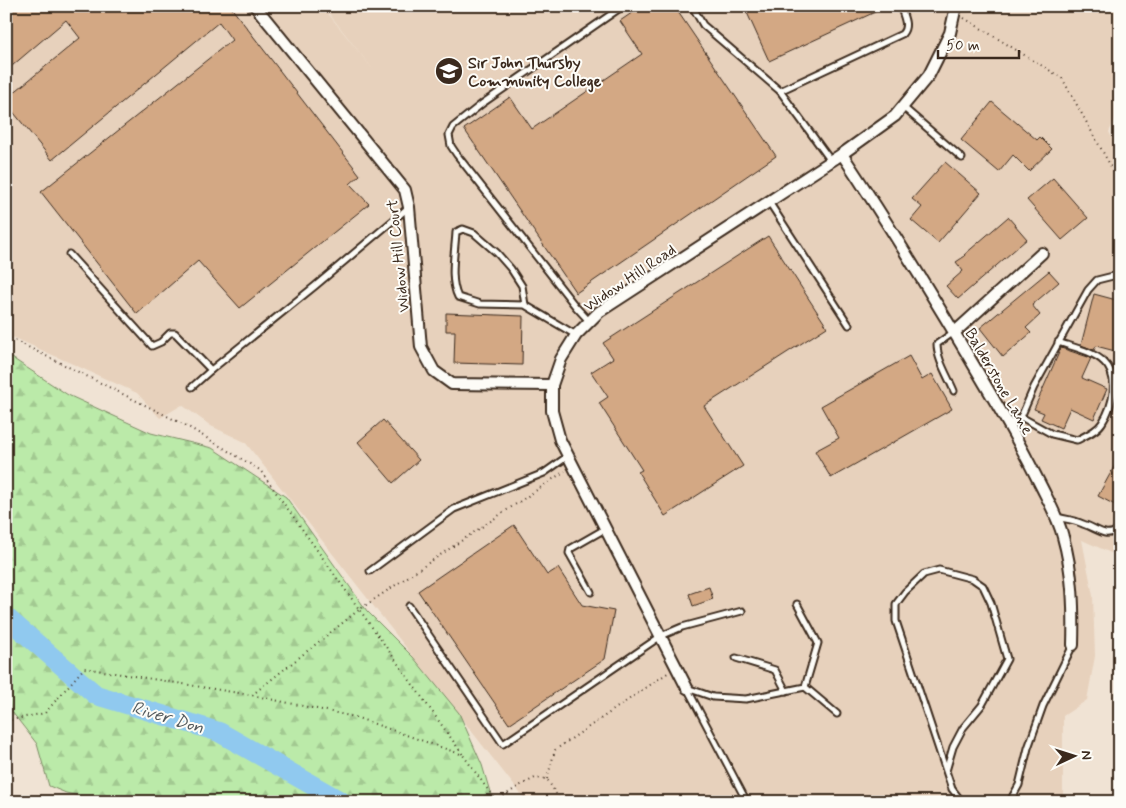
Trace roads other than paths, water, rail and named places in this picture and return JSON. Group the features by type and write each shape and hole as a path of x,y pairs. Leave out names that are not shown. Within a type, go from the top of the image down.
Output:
{"street":[{"name":"Widow Hill Court","path":"255,6 405,190 409,207 421,347 434,371 452,384 552,385"},
{"name":"Widow Hill Road","path":"687,688 560,440 552,411 552,385 561,359 576,335 600,312 832,161 895,116 930,75 950,33 955,9"},
{"name":"Balderstone Lane","path":"842,154 896,236 1009,424 1056,516 1066,550 1073,593 1072,645"},
{"path":"954,332 1042,253"}],"lane":[{"path":"590,322 576,307 451,146 449,135 453,127 483,103 623,6"},
{"path":"692,6 704,25 780,92 832,161"},
{"path":"780,92 902,34 906,30 906,23 901,8"},
{"path":"902,107 962,158"},
{"path":"769,202 849,324"},
{"path":"192,387 409,207"},
{"path":"525,305 522,286 511,269 496,253 474,233 462,229 456,232 454,277 455,290 458,296 480,304 525,305 576,335"},
{"path":"69,254 152,346 161,342 170,333 175,333 211,370"},
{"path":"1009,424 1020,416 1058,342 1092,285 1097,280 1113,276"},
{"path":"954,332 938,344 937,350 954,390"},
{"path":"1020,416 1052,434 1077,440 1102,424 1112,398 1114,382 1109,368 1104,361 1096,356 1058,342"},
{"path":"370,571 454,509 571,461"},
{"path":"1056,516 1083,523 1102,533 1112,533 1120,529"},
{"path":"591,592 569,553 570,549 606,529"},
{"path":"946,771 963,728 982,705 1007,660 991,602 983,586 974,579 938,570 924,574 905,592 896,604 896,621 946,771 952,789 962,802"},
{"path":"797,604 818,643 805,688"},
{"path":"409,606 503,744 661,636 682,627 742,611"},
{"path":"1008,802 1019,785 1028,748 1043,706 1072,645"},
{"path":"736,658 775,670 786,691"},
{"path":"687,688 713,697 746,699 805,688 838,714"},
{"path":"687,688 746,802"},
{"path":"858,802 872,800"}],"waterway":[{"name":"River Don","path":"6,617 96,695 219,732 342,802"}],"place":[{"name":"Sir John Thursby Community College","path":"449,71"}]}
